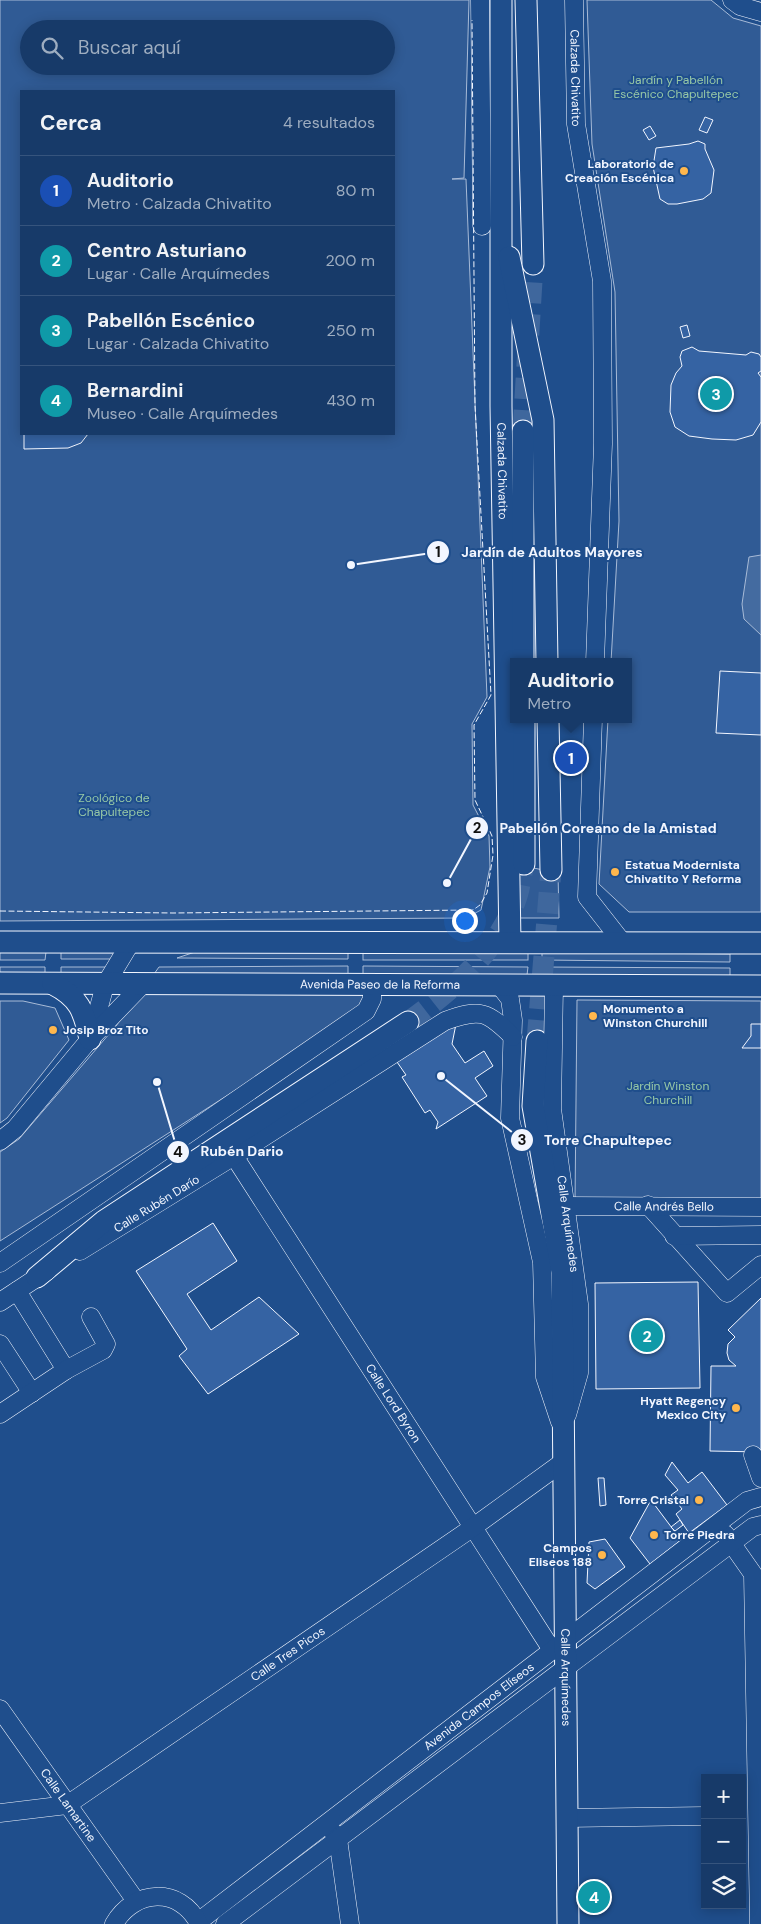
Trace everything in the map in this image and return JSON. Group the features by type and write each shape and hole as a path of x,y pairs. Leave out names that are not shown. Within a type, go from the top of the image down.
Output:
{"main road":[{"name":"Calzada Chivatito","path":"501,0 500,211 510,942"},
{"path":"526,0 533,264"},
{"name":"Calzada Chivatito","path":"500,211 542,420 547,658"},
{"path":"523,431 524,658"},
{"path":"524,723 524,864"},
{"path":"548,723 551,870"},
{"path":"0,942 761,943"},
{"name":"Avenida Paseo de la Reforma","path":"0,984 761,986"},
{"path":"53,984 68,992 78,1004 86,1019 90,1039"},
{"path":"37,1277 104,1221 408,1022"},
{"name":"Calle Arquímedes","path":"537,1041 533,1106 562,1272 563,1462 558,1646 565,1669 568,1924"}],"street":[{"path":"480,0 482,226"},
{"name":"Calzada Chivatito","path":"574,0 576,124 602,281 603,444 595,658"},
{"path":"732,0 740,6 761,12"},
{"path":"593,723 587,897 623,943"},
{"path":"90,1039 105,985 131,942"},
{"path":"0,1141 15,1130 90,1039 143,984"},
{"path":"0,1263 366,1011 372,999 372,985"},
{"name":"Calle Arquímedes","path":"500,986 510,999 513,1037 510,1118 542,1262 544,1377 563,1430"},
{"name":"Calle Arquímedes","path":"554,986 552,1109 578,1304 579,1373 563,1430"},
{"name":"Calle Rubén Darío","path":"0,1302 446,1021 468,1012 483,1014 500,1024 513,1037"},
{"name":"Calle Lord Byron","path":"234,1156 472,1528 558,1646"},
{"path":"648,1205 727,1293 761,1264"},
{"name":"Calle Andrés Bello","path":"565,1206 761,1207"},
{"path":"674,1236 761,1235"},
{"path":"17,1291 66,1370"},
{"path":"0,1414 66,1370 105,1347 91,1317"},
{"path":"0,1344 32,1393"},
{"path":"753,1455 761,1478"},
{"name":"Calle Tres Picos","path":"0,1813 67,1805 472,1528 563,1462"},
{"name":"Avenida Campos Elíseos","path":"198,1923 746,1501 761,1497"},
{"path":"716,1524 733,1542 753,1574 753,1815 759,1924"},
{"name":"Avenida Campos Elíseos","path":"225,1924 753,1527 761,1524"},
{"name":"Calle Lamartine","path":"0,1709 136,1901"},
{"path":"567,1818 701,1816"},
{"path":"327,1823 338,1839 350,1924"},
{"path":"114,1924 121,1912 136,1901 154,1896 171,1899 187,1908 198,1923"}],"shaded area":[{"path":"0,0 469,0 464,178 452,179 466,179 487,697 472,724 473,805 489,836 490,867 481,910 466,918 0,921"},
{"name":"Jardín y Pabellón Escénico Chapultepec","path":"587,0 711,0 733,18 761,26 761,912 629,912 599,884 608,723 632,723 632,658 611,658 619,521 615,292 592,144"},
{"path":"761,555 761,635 744,619 742,604 749,557"},
{"path":"519,865 558,873 559,918 519,918"},
{"path":"0,951 46,952 45,960 0,960"},
{"path":"61,951 119,951 113,959 61,959"},
{"path":"195,952 348,952 348,959 177,958"},
{"path":"363,952 528,952 528,960 363,960"},
{"path":"542,952 730,954 730,962 542,960"},
{"path":"348,966 348,974 154,974 159,967"},
{"path":"363,966 528,967 527,975 363,974"},
{"path":"0,967 45,967 45,975 0,974"},
{"path":"61,967 108,967 103,974 61,974"},
{"path":"542,967 730,968 730,976 542,975"},
{"path":"361,989 365,1002 356,1013 0,1241 0,1152 19,1139 116,1026 140,993"},
{"name":"Jardín Winston Churchill","path":"577,1000 761,1001 761,1204 575,1203"},
{"path":"0,1001 23,1001 55,1008 69,1040 7,1118 0,1123"}],"building":[{"path":"705,117 713,120 707,133 699,130"},
{"path":"650,126 656,136 649,140 643,130"},
{"name":"Laboratorio de Creación Escénica","path":"698,141 705,144 705,149 714,170 711,193 703,199 668,204 660,199 653,167 656,148"},
{"path":"687,325 690,336 683,338 680,327"},
{"path":"692,347 699,351 746,355 751,352 759,354 761,357 761,371 758,373 761,377 761,422 753,435 736,440 712,439 689,436 675,427 670,412 671,385 676,373 682,366 680,357 682,351"},
{"path":"24,435 87,435 81,443 68,448 24,449"},
{"path":"720,671 761,673 761,735 716,733"},
{"path":"456,1024 452,1044 465,1063 484,1051 493,1066 475,1078 487,1096 436,1129 438,1122 430,1110 425,1113 402,1077 406,1075 397,1062"},
{"path":"751,1024 761,1024 761,1048 742,1048 751,1036"},
{"path":"213,1223 237,1261 187,1294 211,1330 259,1297 299,1334 208,1394 179,1356 187,1349 136,1271"},
{"path":"698,1282 700,1388 596,1389 595,1283"},
{"name":"Hyatt Regency Mexico City","path":"761,1298 761,1452 710,1451 711,1366 736,1366 729,1360 727,1353 728,1344 735,1337 728,1330"},
{"name":"Torre Cristal","path":"672,1462 688,1483 702,1472 727,1505 689,1533 676,1514 682,1509 671,1495 678,1490 665,1475"},
{"path":"598,1478 604,1478 606,1505 600,1506"},
{"name":"Torre Piedra","path":"651,1500 681,1540 650,1564 630,1538"},
{"path":"680,1520 683,1525 675,1531 671,1527"},
{"name":"Campos Eliseos 188","path":"605,1539 625,1567 595,1589 587,1583 589,1542"}],"tunnel":[{"path":"523,431 533,264"},
{"path":"408,1022 471,970 496,938 515,902 524,864"},
{"path":"537,1041 551,870"}],"fence":[{"path":"0,911 173,913 473,910 480,905 487,893 493,855 492,836 475,800 474,725 491,695 475,406 472,20"}],"place":[{"name":"Laboratorio de Creación Escénica","path":"684,171"},
{"name":"Pabellón Escénico","path":"716,394"},
{"name":"Jardín de Adultos Mayores","path":"351,565"},
{"name":"Auditorio","path":"571,758"},
{"name":"Estatua Modernista Chivatito Y Reforma","path":"615,872"},
{"name":"Pabellón Coreano de la Amistad","path":"447,883"},
{"name":"Monumento a Winston Churchill","path":"593,1016"},
{"name":"Josip Broz Tito","path":"53,1030"},
{"name":"Torre Chapultepec","path":"441,1076"},
{"name":"Rubén Dario","path":"157,1082"},
{"name":"Centro Asturiano","path":"647,1336"},
{"name":"Hyatt Regency Mexico City","path":"736,1408"},
{"name":"Torre Cristal","path":"699,1500"},
{"name":"Torre Piedra","path":"654,1535"},
{"name":"Campos Eliseos 188","path":"602,1555"},
{"name":"Bernardini","path":"594,1897"}],"park label":[{"name":"Zoológico de Chapultepec","path":"114,805"}]}
